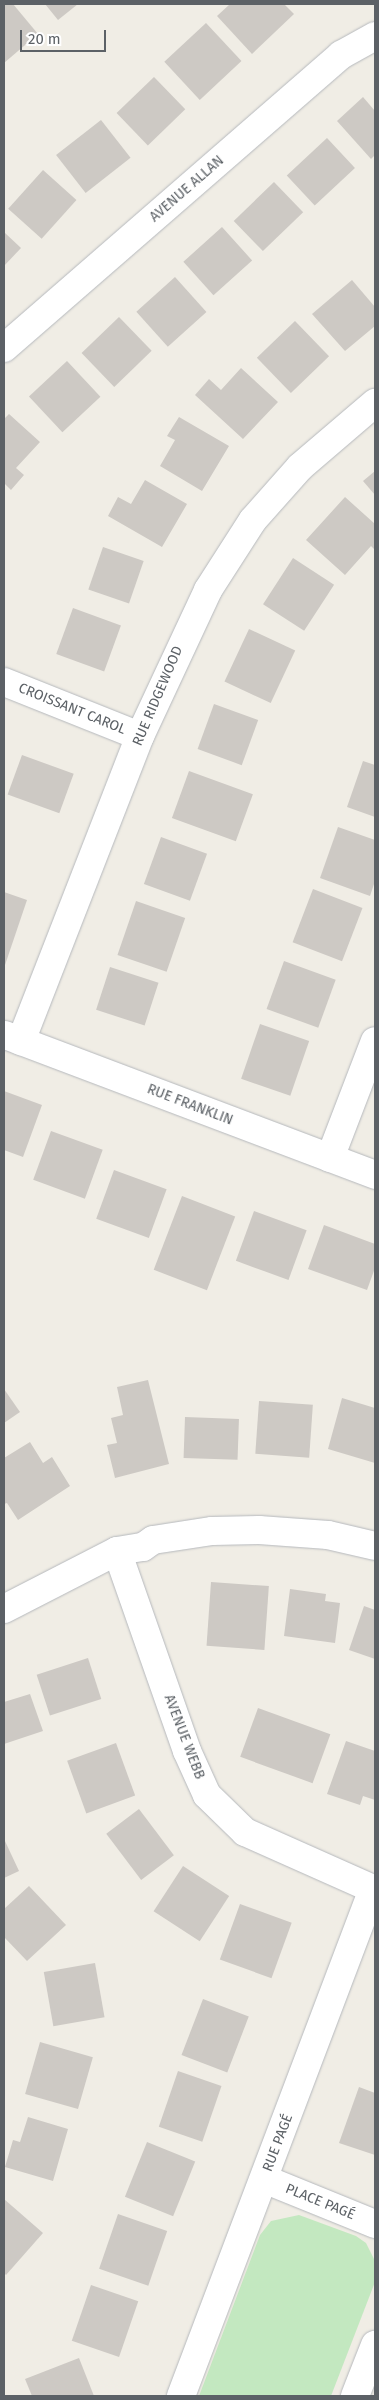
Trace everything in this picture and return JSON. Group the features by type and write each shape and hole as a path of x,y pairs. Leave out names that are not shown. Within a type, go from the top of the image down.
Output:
{"street":[{"name":"AVENUE ALLAN","path":"4,348 342,55 375,36"},
{"name":"RUE RIDGEWOOD","path":"12,1037 140,736 208,590 254,520 300,467 375,402"},
{"name":"CROISSANT CAROL","path":"4,682 140,736"},
{"name":"RUE FRANKLIN","path":"12,1037 375,1176"},
{"path":"330,1158 375,1041"},
{"path":"4,1609 117,1551 143,1547 153,1540 222,1530 328,1535 375,1546"},
{"name":"AVENUE WEBB","path":"117,1551 187,1751 207,1795 245,1832 374,1889"},
{"name":"RUE PAGÉ","path":"181,2396 374,1889"},
{"name":"PLACE PAGÉ","path":"264,2179 375,2224"},
{"path":"355,2396 375,2345"}],"green space":[{"path":"299,2215 356,2236 366,2243 375,2261 375,2282 331,2396 199,2396 260,2235 271,2221"}],"building":[{"path":"4,4 13,4 38,34 4,63"},
{"path":"45,4 78,4 58,20"},
{"path":"230,4 284,4 294,14 252,54 217,16"},
{"path":"206,23 241,61 200,100 164,62"},
{"path":"154,77 185,109 148,145 117,113"},
{"path":"363,97 375,111 375,155 371,159 337,121"},
{"path":"101,120 131,158 86,193 56,155"},
{"path":"327,138 355,168 315,205 287,176"},
{"path":"43,170 76,200 42,239 8,209"},
{"path":"274,182 303,212 263,251 234,221"},
{"path":"222,227 252,260 213,295 183,262"},
{"path":"4,232 21,248 4,266"},
{"path":"175,277 206,312 168,347 136,312"},
{"path":"352,280 375,307 375,326 345,351 312,314"},
{"path":"119,317 152,351 114,387 82,353"},
{"path":"295,321 329,356 291,393 257,358"},
{"path":"67,361 100,397 62,432 29,396"},
{"path":"241,368 278,402 243,439 195,395 209,379 221,390"},
{"path":"9,414 40,442 16,468 24,475 11,490 4,483 4,419"},
{"path":"179,417 229,446 202,491 160,466 175,440 167,436"},
{"path":"375,471 375,495 363,481"},
{"path":"145,480 187,504 162,547 108,516 118,497 131,504"},
{"path":"345,497 375,524 375,550 371,546 345,575 306,540"},
{"path":"103,547 144,561 129,604 88,590"},
{"path":"293,558 334,585 304,631 263,604"},
{"path":"73,608 121,625 104,671 56,654"},
{"path":"249,629 295,651 271,703 224,682"},
{"path":"214,704 258,720 242,765 198,749"},
{"path":"22,755 74,774 59,813 8,794"},
{"path":"363,761 375,765 375,817 347,807"},
{"path":"189,771 253,794 236,841 172,818"},
{"path":"338,827 375,840 375,881 370,896 320,878"},
{"path":"161,837 207,854 190,901 144,884"},
{"path":"313,889 362,908 342,961 293,942"},
{"path":"4,892 27,900 4,968"},
{"path":"136,901 185,918 167,972 117,955"},
{"path":"284,961 336,980 318,1028 267,1009"},
{"path":"110,967 159,983 145,1026 96,1010"},
{"path":"260,1024 309,1041 290,1096 241,1079"},
{"path":"4,1091 42,1105 23,1157 4,1150"},
{"path":"51,1131 103,1150 85,1199 33,1180"},
{"path":"114,1170 167,1189 149,1238 96,1219"},
{"path":"182,1196 235,1216 207,1290 154,1270"},
{"path":"254,1211 307,1230 288,1280 236,1261"},
{"path":"324,1225 375,1244 375,1268 367,1290 308,1269"},
{"path":"148,1380 169,1464 115,1478 107,1445 117,1443 111,1418 123,1415 117,1387"},
{"path":"4,1389 20,1412 4,1423"},
{"path":"342,1398 375,1408 375,1463 328,1449"},
{"path":"259,1401 313,1405 309,1458 255,1454"},
{"path":"185,1417 239,1419 238,1460 184,1458"},
{"path":"30,1442 43,1463 52,1457 70,1486 18,1520 7,1503 4,1504 4,1458"},
{"path":"211,1582 269,1586 264,1650 207,1646"},
{"path":"290,1589 326,1594 325,1601 340,1603 335,1643 284,1636"},
{"path":"364,1606 375,1610 375,1659 349,1650"},
{"path":"88,1658 101,1699 50,1716 37,1675"},
{"path":"30,1694 43,1731 4,1744 4,1702"},
{"path":"258,1708 330,1734 313,1783 240,1757"},
{"path":"346,1741 375,1751 375,1800 363,1796 360,1805 327,1794"},
{"path":"116,1743 135,1796 86,1813 67,1761"},
{"path":"139,1809 174,1855 141,1880 106,1834"},
{"path":"4,1839 19,1871 4,1878"},
{"path":"183,1866 229,1896 200,1941 154,1911"},
{"path":"29,1886 66,1925 27,1961 4,1937 4,1909"},
{"path":"240,1904 292,1923 272,1978 220,1959"},
{"path":"95,1963 105,2017 53,2026 44,1972"},
{"path":"203,1999 249,2017 227,2073 181,2055"},
{"path":"40,2042 93,2057 78,2109 25,2094"},
{"path":"178,2071 221,2086 202,2142 159,2127"},
{"path":"359,2087 375,2093 375,2155 339,2143"},
{"path":"28,2117 68,2129 53,2181 5,2167 13,2140 20,2142"},
{"path":"147,2142 195,2161 173,2216 125,2197"},
{"path":"4,2199 43,2233 6,2275 4,2273"},
{"path":"118,2214 167,2231 148,2286 99,2269"},
{"path":"91,2285 138,2301 119,2357 72,2341"},
{"path":"79,2358 94,2396 32,2396 25,2379"}]}
